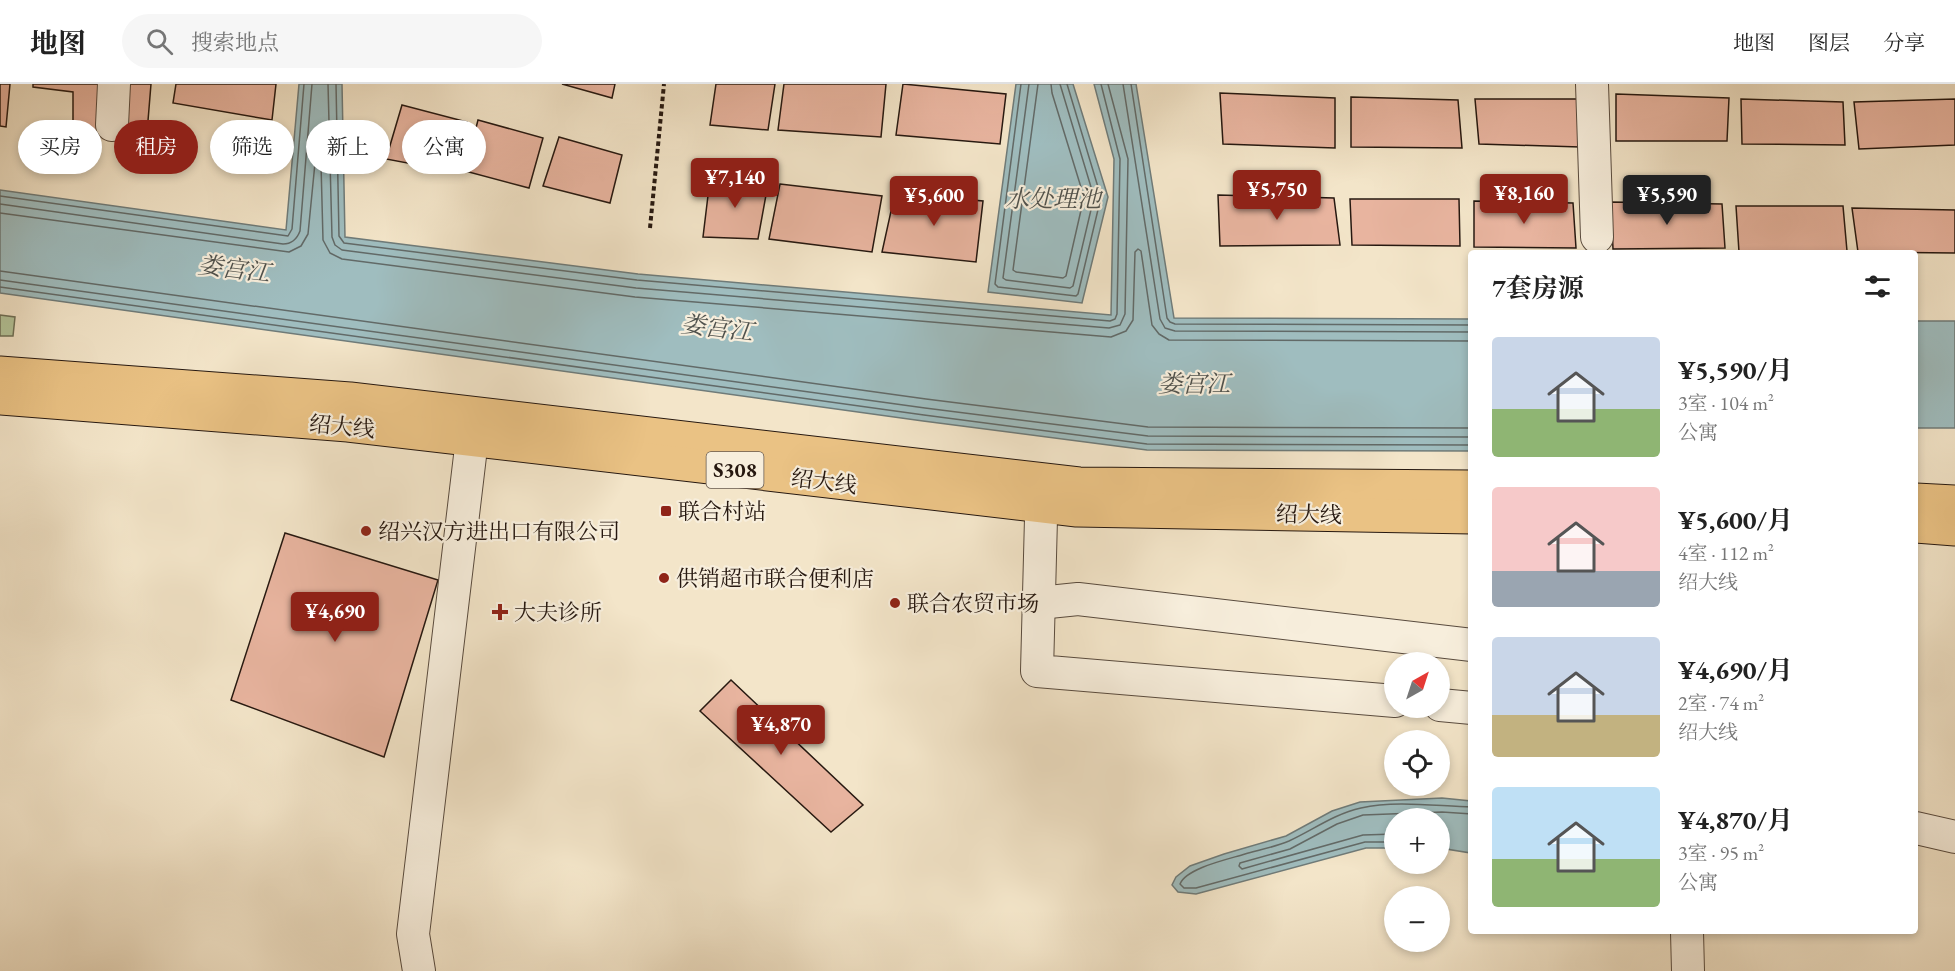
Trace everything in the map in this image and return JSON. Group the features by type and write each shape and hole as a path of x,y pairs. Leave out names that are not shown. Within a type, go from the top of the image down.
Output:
{"main road":[{"name":"绍大线","path":"0,373 350,399 474,427"},
{"name":"绍大线","path":"0,398 348,425 474,427 1041,493 1077,510 1468,517"},
{"name":"绍大线","path":"1041,493 1079,484 1468,487"},
{"path":"1918,500 1955,502"},
{"path":"1918,526 1955,529"}],"street":[{"path":"112,125 114,84"},
{"path":"1592,84 1597,237"},
{"path":"419,971 412,934 474,427"},
{"path":"1041,493 1037,671 1384,700"},
{"path":"1038,603 1078,599 1468,645"},
{"path":"1450,706 1468,708"},
{"path":"1918,828 1955,837"},
{"path":"1687,934 1688,971"}],"path":[{"path":"650,228 664,84"}],"green space":[{"path":"0,315 15,317 13,336 0,336"}],"water":[{"name":"娄宫江","path":"299,84 342,84 343,120 306,120 306,174 344,174 345,237 638,274 1111,315 1114,159 1094,84 1136,84 1174,318 1468,319 1468,451 1147,450 0,293 0,190 286,230 291,174 294,174 294,140"},
{"name":"水处理池","path":"1016,84 1073,84 1108,197 1082,303 988,292"},
{"path":"1918,321 1955,321 1955,428 1918,428"},
{"path":"1442,798 1468,801 1468,853 1450,850 1450,808 1384,808 1384,848 1366,848 1196,894 1178,892 1172,885 1176,877 1190,866 1286,836 1332,811 1360,802"}],"building":[{"path":"0,84 10,84 6,127 0,126"},
{"path":"33,84 101,84 99,120 73,120 73,92 33,87"},
{"path":"129,84 151,84 148,120 125,120"},
{"path":"176,84 276,84 272,120 173,103"},
{"path":"562,84 615,84 612,98"},
{"path":"716,84 775,84 768,130 710,125"},
{"path":"784,84 886,84 881,137 778,130"},
{"path":"903,84 1006,94 1000,144 896,135"},
{"path":"1220,93 1335,98 1335,148 1223,144"},
{"path":"1616,94 1729,98 1727,141 1616,141"},
{"path":"1351,97 1458,100 1462,148 1351,147"},
{"path":"1475,99 1579,99 1580,147 1479,144"},
{"path":"1741,99 1843,102 1845,145 1742,144"},
{"path":"1955,99 1955,145 1859,149 1854,102"},
{"path":"402,105 459,120 402,120 402,162 390,160 390,146"},
{"path":"486,122 543,138 529,188 476,174 486,174"},
{"path":"559,137 622,155 610,203 543,186"},
{"path":"710,179 768,184 758,239 703,237"},
{"path":"780,184 882,196 872,252 769,239"},
{"path":"895,193 983,201 976,262 882,252"},
{"path":"1218,195 1334,198 1340,245 1220,246"},
{"path":"1350,199 1459,199 1460,246 1352,245"},
{"path":"1474,201 1573,203 1576,248 1474,247"},
{"path":"1611,202 1722,204 1725,248 1613,249"},
{"path":"1736,206 1843,206 1847,250 1739,250"},
{"path":"1852,208 1955,210 1955,253 1918,253 1918,250 1858,250"},
{"path":"285,533 438,580 384,757 231,700"},
{"path":"731,680 863,805 831,832 700,711"}],"place":[{"name":"联合村站","path":"666,511"},
{"name":"绍兴汉方进出口有限公司","path":"366,531"},
{"name":"供销超市联合便利店","path":"664,578"},
{"name":"联合农贸市场","path":"895,603"},
{"name":"大夫诊所","path":"500,612"}]}
